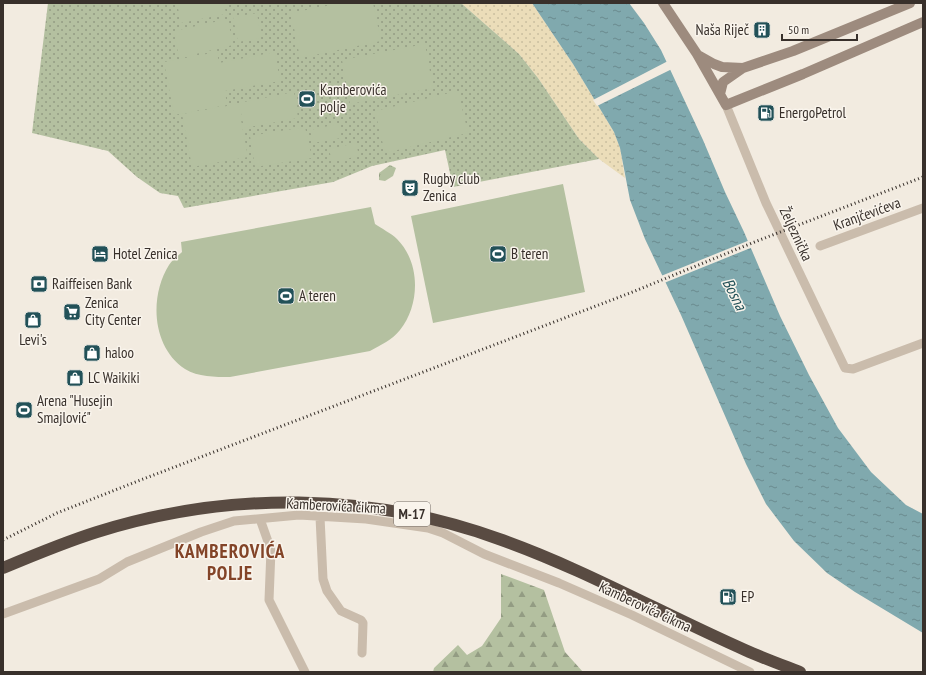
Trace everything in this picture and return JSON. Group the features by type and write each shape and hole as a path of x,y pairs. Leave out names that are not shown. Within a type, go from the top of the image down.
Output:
{"highway":[{"name":"M-17","path":"3,568 41,552 96,532 174,513 228,504 307,502 358,506 433,518 501,539 611,585 745,650 800,672"}],"street":[{"path":"663,3 697,54 726,105 803,74 923,22"},
{"path":"720,94 723,82 743,68 793,50 910,3"},
{"path":"697,54 722,67 743,68"},
{"name":"Željeznička","path":"726,105 766,202 845,368 850,369 923,343"},
{"name":"Kranjčevićeva","path":"820,246 923,208"},
{"name":"Kamberovića čikma","path":"3,614 99,579 127,562 234,520 299,515 373,520 428,528 443,533 484,554 559,583 632,615 750,672"},
{"path":"320,517 323,579 327,591 341,611 361,620 363,623 362,653"},
{"path":"260,519 271,550 269,600 306,672"}],"green space":[{"name":"Kamberovića polje","path":"48,3 461,3 519,54 538,78 579,139 599,159 453,187 445,150 372,166 333,182 184,208 178,196 160,193 137,177 108,151 32,133"},
{"path":"177,3 224,3 226,14 181,23"},
{"path":"341,3 373,3 381,41 300,58 291,13"},
{"path":"257,13 261,38 238,42 233,17"},
{"path":"228,19 233,45 179,58 174,31"},
{"path":"425,44 433,88 350,104 342,60"},
{"path":"217,52 219,63 275,52 280,81 225,91 227,105 174,115 164,62"},
{"path":"458,91 468,133 385,153 375,111"},
{"path":"294,92 298,118 244,128 239,103"},
{"path":"238,104 248,157 192,167 182,114"},
{"path":"338,124 341,138 313,143 310,130"},
{"path":"305,127 312,158 255,167 250,136"},
{"path":"356,143 359,156 332,162 329,149"},
{"path":"390,165 396,168 393,176 385,181 379,180 379,173"},
{"name":"B teren","path":"563,184 585,292 433,323 411,216"},
{"path":"371,207 375,224 397,239 405,249 414,272 414,297 411,309 407,320 397,334 370,351 230,377 213,377 195,374 185,369 174,360 160,335 157,321 157,306 158,292 163,278 170,263 182,252 181,242"},
{"path":"501,574 544,590 565,652 583,672 433,672 434,668 458,645 467,655 482,646 501,618"}],"sand":[{"path":"461,3 532,3 573,64 614,132 620,148 625,178 599,159 579,139 538,78 519,54"}],"water":[{"name":"Bosna","path":"532,3 629,3 661,50 703,140 780,316 809,375 838,428 871,472 906,505 923,514 923,633 855,592 827,573 794,541 766,504 746,464 681,315 645,239 630,200 620,148 614,132 573,64"}],"pier":[{"path":"668,61 672,69 597,106 593,100"},
{"path":"750,240 753,247 664,283 661,276"}],"railway":[{"path":"3,540 57,513 138,481 630,293 757,241 923,177"}],"place":[{"name":"Naša Riječ","path":"762,30"},
{"name":"Kamberovića polje","path":"307,99"},
{"name":"EnergoPetrol","path":"766,113"},
{"name":"Rugby club Zenica","path":"410,188"},
{"name":"Hotel Zenica","path":"100,254"},
{"name":"B teren","path":"498,254"},
{"name":"Raiffeisen Bank","path":"39,284"},
{"name":"A teren","path":"286,296"},
{"name":"Zenica City Center","path":"72,312"},
{"name":"Levi's","path":"33,320"},
{"name":"haloo","path":"92,353"},
{"name":"LC Waikiki","path":"75,378"},
{"name":"Arena \"Husejin Smajlović\"","path":"24,410"},
{"name":"EP","path":"728,597"}],"district":[{"name":"KAMBEROVIĆA POLJE","path":"230,562"}]}
